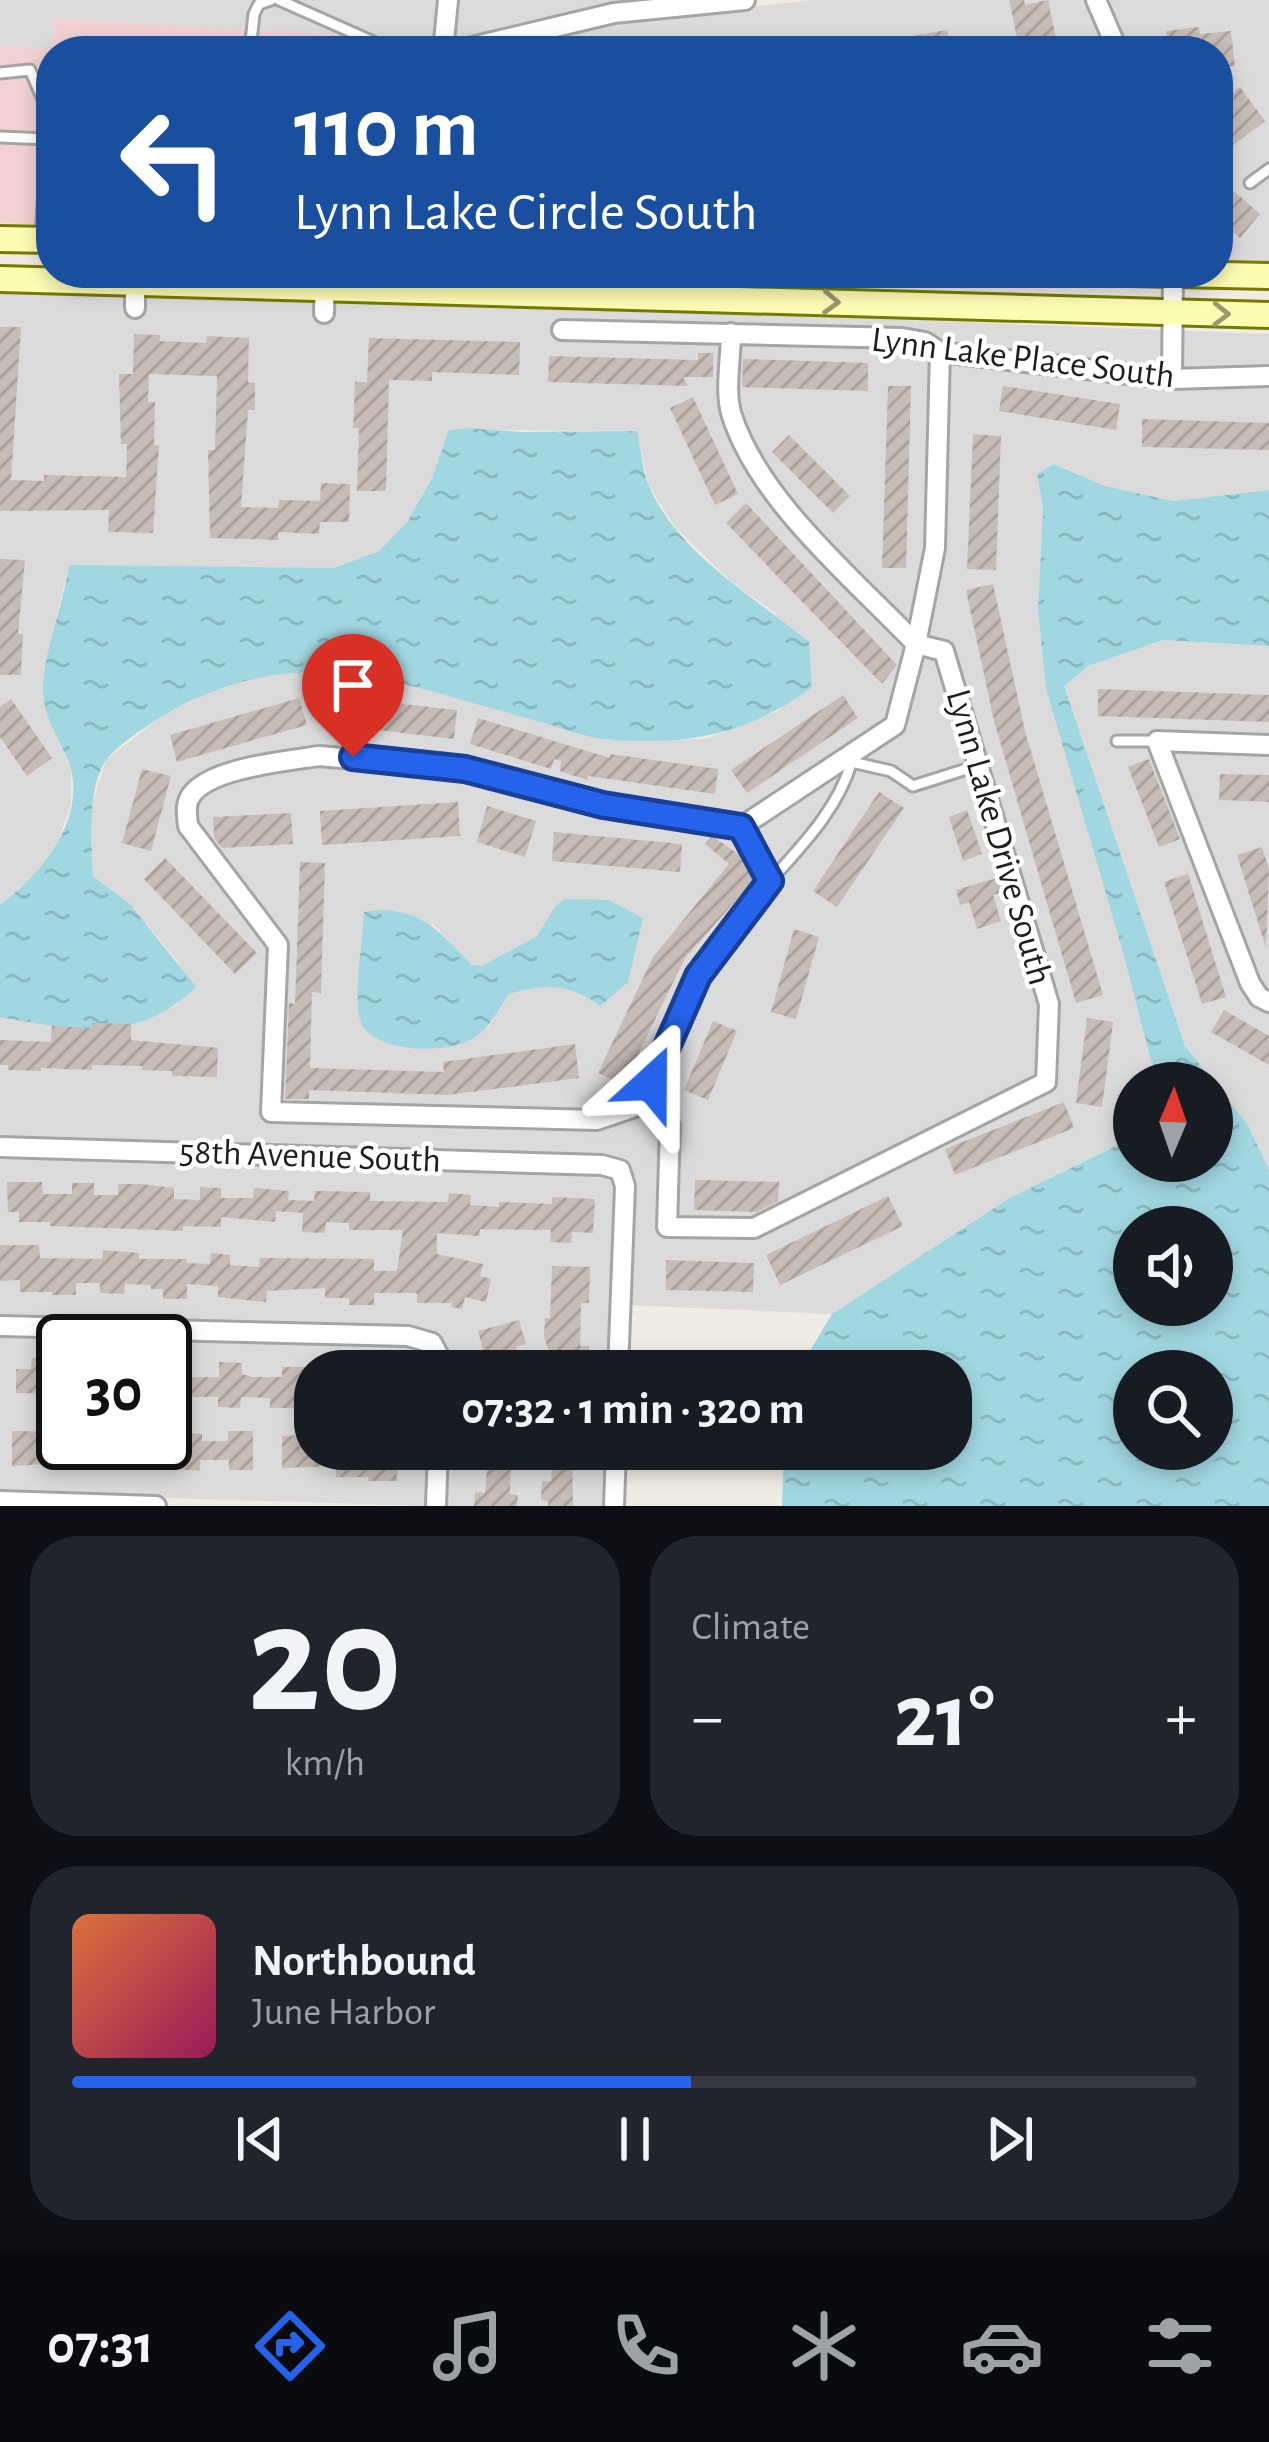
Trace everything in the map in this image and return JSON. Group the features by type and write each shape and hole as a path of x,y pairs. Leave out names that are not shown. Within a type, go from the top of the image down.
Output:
{"main road":[{"path":"0,239 36,240"},
{"path":"1233,275 1269,276"},
{"path":"0,279 36,283"},
{"path":"76,288 135,295 218,288"},
{"path":"624,288 1269,315"}],"street":[{"path":"444,36 448,0"},
{"path":"518,36 614,13 746,0"},
{"path":"1096,0 1112,36"},
{"path":"324,313 325,288"},
{"path":"1172,380 1173,288"},
{"name":"Lynn Lake Place South","path":"562,330 902,338 925,342 940,352 1172,380 1269,376"},
{"path":"731,333 730,412 759,472 916,644"},
{"name":"Lynn Lake Drive South","path":"741,827 895,725 935,548 940,352"},
{"name":"Lynn Lake Drive South","path":"647,1103 670,1126 667,1227 754,1228 1046,1082 1048,1004 944,651 916,644"},
{"path":"1269,745 1157,741 1250,983 1269,1002"},
{"path":"319,756 353,757 465,769 603,805 741,827 770,881 698,976 651,1083 647,1103 597,1120 271,1112 278,945 188,826 186,803 194,791 211,781 251,767 319,756"},
{"name":"58th Avenue South","path":"0,1147 602,1165 620,1170 625,1186 620,1350"},
{"path":"0,1326 408,1336 432,1342 436,1350"},
{"path":"436,1506 437,1470"},
{"path":"614,1506 615,1470"},
{"path":"0,1501 156,1506"}],"lane":[{"path":"252,36 259,4 275,0 360,36"},
{"path":"0,73 30,70 36,84"},
{"path":"0,137 36,139"},
{"path":"1250,183 1269,169"},
{"path":"1117,741 1157,741"},
{"path":"770,881 807,842 850,775 853,757 891,771 913,786 978,766"}],"shaded area":[{"path":"0,0 441,0 437,36 353,36 55,18 54,36 36,36 36,48 0,46"},
{"path":"456,0 664,0 612,5 481,36 452,36"},
{"path":"813,0 1088,0 1103,36 552,36 615,21"},
{"path":"1105,0 1269,0 1269,265 1233,264 1233,36 1120,36"},
{"path":"54,18 353,36 53,36"},
{"path":"0,46 36,48 36,224 0,223"},
{"path":"0,287 127,291 128,316 142,316 142,291 317,298 316,320 330,322 332,298 1269,334 1269,490 1173,501 1105,486 1055,464 1037,474 1043,508 1038,610 1046,689 1151,1062 1113,1062 1113,1147 1008,1199 832,1314 628,1305 629,1165 624,1160 0,1138 0,1017 90,1032 134,1023 178,1004 179,963 130,904 93,876 91,808 106,760 164,714 223,684 305,669 400,681 609,740 705,739 780,710 776,614 729,580 675,527 649,486 636,431 450,430 432,478 407,522 379,551 334,568 69,566 42,697 71,770 71,804 56,848 28,885 0,905","holes":["555,906 580,992 546,984 509,994 488,1027 429,920 472,966 482,966 537,936"]},
{"path":"1163,640 1269,646 1269,1170 1248,1125 1233,1106 1233,1062 1198,1062 1185,1046 1063,686 1088,666"},
{"path":"0,1155 601,1173 614,1177 617,1187 612,1350 443,1350 434,1332 192,1324 192,1314 0,1318"},
{"path":"0,1334 36,1335 36,1470 192,1470 192,1339 407,1345 427,1350 294,1350 294,1470 430,1470 429,1506 0,1493"},
{"path":"445,1470 607,1470 606,1506 444,1506"}],"water":[{"path":"449,430 637,431 647,480 662,510 720,573 809,642 812,687 742,726 694,738 642,741 594,737 442,694 357,676 315,672 227,686 180,706 121,745 100,771 93,800 93,876 130,904 196,987 150,1018 103,1029 0,1017 0,905 45,861 72,804 69,763 43,693 69,565 334,568 379,551 407,522 432,478"},
{"path":"1054,464 1105,486 1173,501 1269,490 1269,646 1163,640 1088,666 1064,686 1185,1046 1198,1062 1151,1062 1046,689 1038,610 1043,508 1037,474"},
{"path":"565,899 609,900 643,918 628,982 600,1006 578,993 556,988 509,994 480,1033 466,1042 439,1048 389,1044 364,1028 358,993 364,912 413,916 437,931 472,965 482,966 537,936 555,906"},
{"path":"1233,1106 1248,1125 1269,1170 1269,1506 782,1506 783,1470 972,1470 972,1350 811,1350 832,1314 1008,1199 1113,1147 1113,1182 1233,1182"}],"building":[{"path":"1009,0 1024,0 1025,5 1048,0 1056,36 1017,36"},
{"path":"1199,27 1200,34 1231,31 1232,36 1166,36 1166,31"},
{"path":"947,30 948,36 912,36"},
{"path":"1240,87 1265,121 1233,146 1233,92"},
{"path":"1233,192 1260,214 1240,238 1233,232"},
{"path":"0,327 21,327 11,480 44,481 44,475 126,477 119,374 133,374 134,334 160,335 160,341 206,343 207,336 249,338 248,382 255,383 255,410 248,410 241,507 278,508 279,500 320,501 321,483 350,484 349,522 320,522 319,534 278,532 278,540 210,538 208,450 215,450 217,376 149,374 148,402 155,402 154,445 159,445 153,533 108,532 109,510 0,511"},
{"path":"369,338 520,342 519,375 432,372 432,381 389,380 386,491 357,491 355,382 367,382"},
{"path":"698,353 713,353 713,377 683,377 688,386 548,382 549,356 698,360"},
{"path":"743,359 868,363 868,391 742,387"},
{"path":"888,386 911,386 906,568 882,568"},
{"path":"1003,386 1120,404 1116,430 999,411"},
{"path":"693,397 738,494 715,505 670,408"},
{"path":"1142,419 1269,423 1269,450 1142,447"},
{"path":"973,434 1001,436 996,570 967,569"},
{"path":"789,435 850,496 833,513 772,452"},
{"path":"746,503 897,665 882,684 726,523"},
{"path":"0,559 25,560 18,634 23,634 21,675 0,675"},
{"path":"993,584 1025,731 1103,995 1076,1003 994,721 966,590"},
{"path":"1098,689 1269,695 1269,722 1098,716"},
{"path":"843,695 858,718 747,793 731,770"},
{"path":"330,696 457,710 454,739 327,724"},
{"path":"299,698 307,725 177,762 170,735"},
{"path":"11,699 52,758 27,776 0,737 0,707"},
{"path":"478,718 610,758 610,754 718,769 715,794 588,776 587,780 560,771 561,761 554,759 551,769 470,744"},
{"path":"1149,759 1180,839 1159,847 1128,767"},
{"path":"142,769 171,776 151,851 122,843"},
{"path":"1220,774 1269,775 1269,802 1219,800"},
{"path":"879,792 904,808 837,907 813,891"},
{"path":"458,802 460,836 322,845 320,811"},
{"path":"487,806 536,821 525,857 477,842"},
{"path":"967,810 982,854 963,861 949,817"},
{"path":"291,813 293,844 222,848 214,838 213,817"},
{"path":"554,832 682,844 680,872 552,861"},
{"path":"712,836 741,856 754,880 685,958 623,1085 598,1073 653,957 729,864 705,844"},
{"path":"1262,847 1269,869 1266,948 1237,855"},
{"path":"165,858 257,953 235,974 144,879"},
{"path":"300,862 325,863 321,993 312,992 310,1068 444,1072 443,1062 575,1044 579,1078 447,1095 309,1090 309,1099 285,1099 289,1003 295,1004"},
{"path":"1188,874 1226,997 1202,1004 1164,882"},
{"path":"997,878 1002,892 993,895 1001,921 977,929 969,902 960,905 956,890"},
{"path":"794,929 819,937 796,1019 771,1012"},
{"path":"1224,1010 1269,1036 1269,1065 1211,1032"},
{"path":"1087,1018 1113,1022 1102,1107 1076,1103"},
{"path":"713,1021 737,1031 708,1100 684,1090"},
{"path":"93,1023 131,1024 131,1040 218,1048 217,1077 172,1076 172,1071 142,1070 142,1066 41,1071 8,1070 8,1065 0,1065 0,1040 51,1042 52,1026 93,1028"},
{"path":"1064,1102 1074,1128 955,1175 945,1149"},
{"path":"695,1180 779,1182 778,1201 757,1212 694,1210"},
{"path":"7,1182 42,1182 43,1194 72,1194 72,1183 94,1183 94,1195 118,1195 118,1184 141,1184 174,1188 174,1199 200,1200 200,1187 221,1188 221,1198 253,1198 254,1188 289,1191 288,1200 314,1201 315,1191 370,1192 370,1201 448,1202 449,1193 471,1195 470,1205 499,1207 499,1202 552,1204 552,1197 595,1199 593,1233 572,1232 571,1243 550,1242 551,1230 480,1229 479,1236 437,1233 437,1254 483,1264 480,1276 491,1279 486,1302 465,1297 462,1309 451,1307 452,1303 417,1303 417,1293 374,1293 374,1305 349,1305 349,1298 325,1298 325,1288 267,1291 266,1302 218,1297 218,1286 187,1284 187,1299 163,1299 163,1289 151,1289 151,1285 125,1284 124,1294 100,1293 100,1283 76,1283 76,1295 20,1292 20,1280 0,1281 0,1245 39,1245 40,1258 102,1259 103,1250 139,1253 139,1259 210,1264 211,1253 230,1255 230,1265 259,1267 260,1258 374,1259 374,1271 397,1271 403,1230 349,1230 349,1223 326,1222 325,1233 302,1232 303,1213 276,1211 275,1222 221,1217 221,1227 183,1226 183,1231 50,1226 50,1222 19,1222 19,1212 8,1212"},
{"path":"888,1196 903,1226 780,1285 766,1255"},
{"path":"666,1260 754,1263 753,1292 666,1290"},
{"path":"552,1266 590,1267 589,1303 581,1303 580,1346 589,1346 589,1350 548,1350 545,1318 550,1318"},
{"path":"519,1320 526,1344 517,1350 483,1350 478,1331"},
{"path":"32,1358 36,1358 36,1394 16,1393 16,1369 31,1369"},
{"path":"219,1362 242,1363 242,1374 253,1377 282,1377 282,1367 294,1367 294,1408 270,1408 270,1398 241,1397 240,1408 218,1407 218,1397 192,1397 192,1377 219,1377"},
{"path":"12,1431 36,1431 36,1465 12,1466"},
{"path":"228,1431 253,1431 253,1470 229,1470 229,1460 200,1460 200,1471 188,1470 192,1470 192,1433 202,1434 202,1441 228,1441"},
{"path":"294,1435 294,1468 282,1468 282,1436"},
{"path":"336,1470 397,1470 397,1481 336,1477"},
{"path":"487,1470 511,1470 510,1494 518,1495 517,1506 474,1506 475,1492 485,1493"},
{"path":"552,1470 572,1470 573,1506 548,1506 548,1501 541,1500 542,1481 551,1481"}],"route":[{"path":"353,757 465,769 603,805 741,827 770,881 698,976 651,1083"}]}
